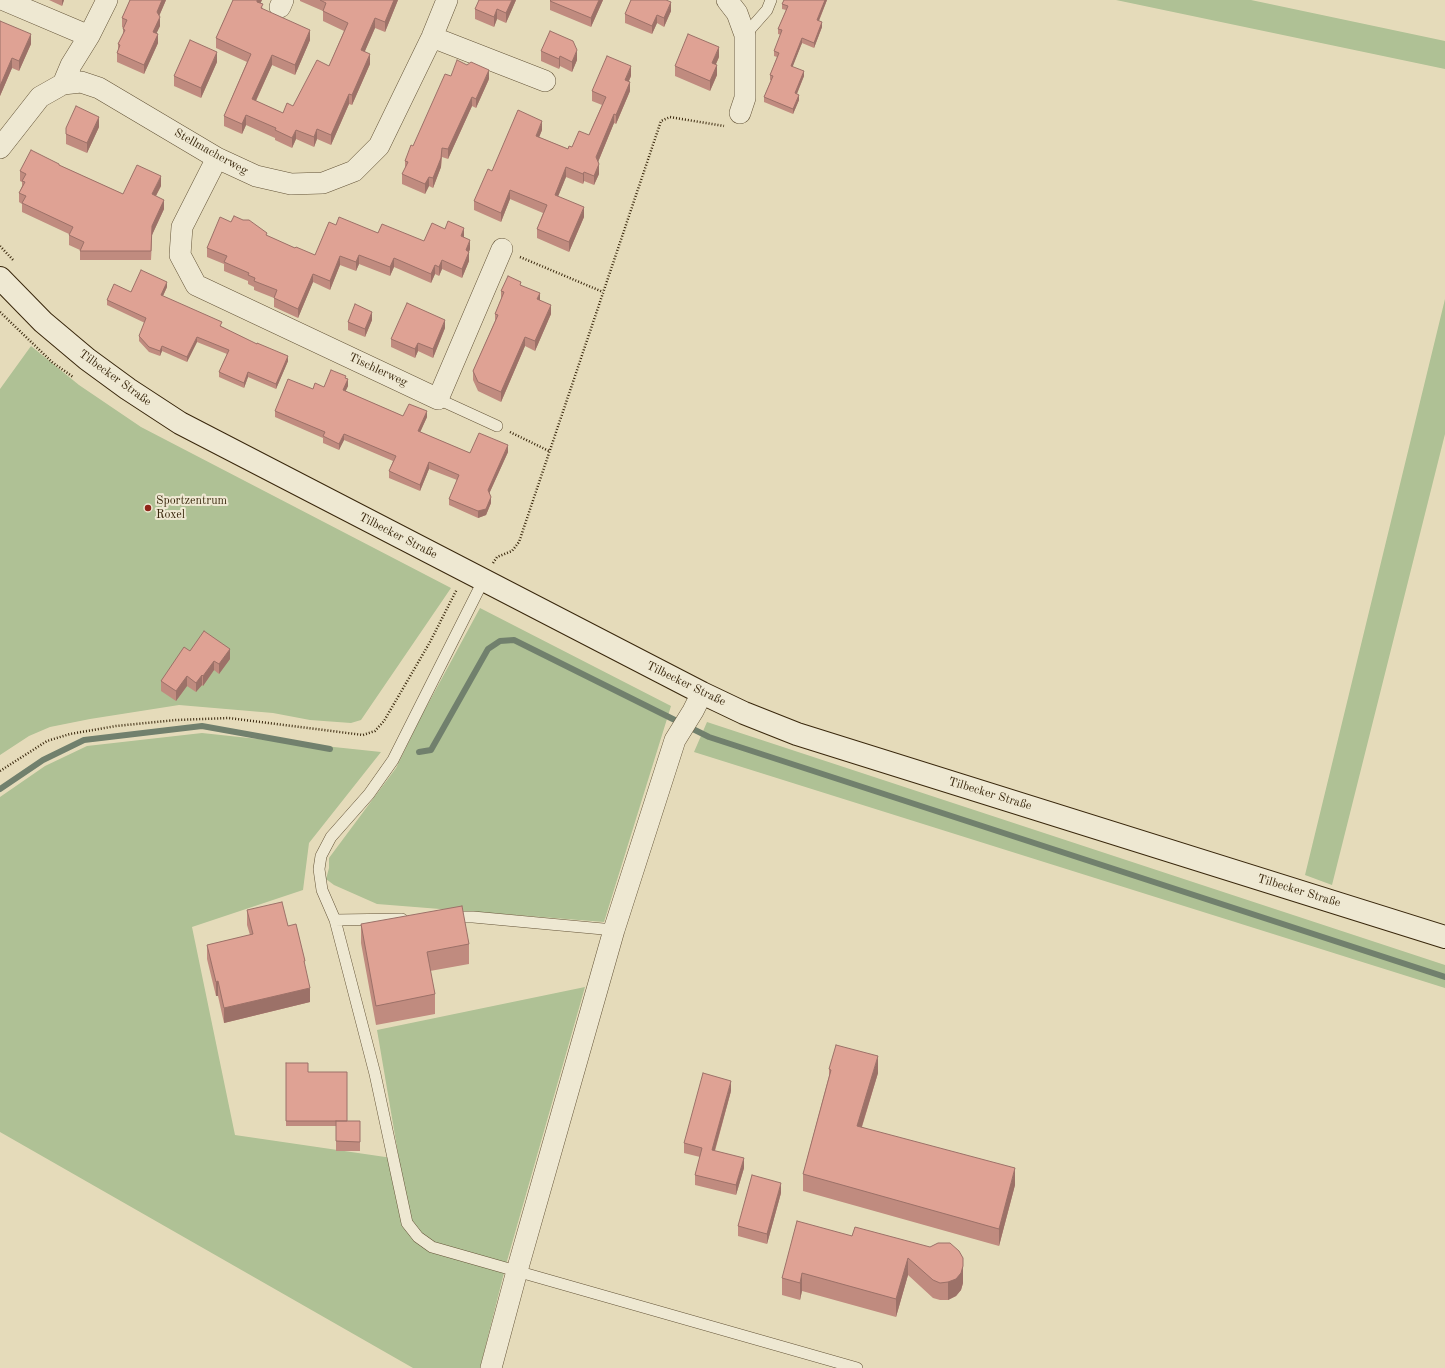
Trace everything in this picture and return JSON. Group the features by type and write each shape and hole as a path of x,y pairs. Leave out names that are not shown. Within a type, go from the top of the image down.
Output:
{"main road":[{"name":"Tilbecker Straße","path":"0,278 43,322 87,359 128,389 180,423 702,693 797,734 1445,937"}],"street":[{"path":"4,0 89,36"},
{"path":"0,148 40,97 63,84 71,65 89,36 107,0"},
{"name":"Stellmacherweg","path":"63,84 81,82 99,88 217,158 256,176 291,184 323,183 354,171 379,146 432,37 447,0"},
{"path":"726,0 737,13 745,35 745,98 740,113"},
{"path":"432,37 545,81"},
{"name":"Tischlerweg","path":"217,158 182,227 180,255 196,285 438,399"},
{"path":"438,399 502,249"},
{"path":"491,1368 517,1270 614,930 675,740 702,693"}],"lane":[{"path":"745,35 766,10 771,0"},
{"path":"438,399 497,426"},
{"path":"484,581 393,760 369,794 331,837 321,856 319,869 322,890 335,920 375,1074 406,1223 418,1237 432,1247 858,1368"},
{"path":"435,918 473,917 614,930"},
{"path":"335,920 412,918"}],"path":[{"path":"484,581 497,557 512,551 519,542 602,292 661,121 670,117 732,128 740,113"},
{"path":"0,246 16,263"},
{"path":"502,249 602,292"},
{"path":"497,426 550,451"},
{"path":"0,771 47,741 70,734 116,726 176,720 228,718 364,735 375,731 384,721 430,642 459,586"}],"green space":[{"path":"1116,0 1251,0 1445,41 1445,69"},
{"path":"1445,299 1445,434 1332,885 1305,875"},
{"name":"Sportzentrum Roxel","path":"31,346 79,385 141,427 451,588 361,720 351,723 310,720 273,713 179,705 50,727 29,736 0,755 0,389"},
{"path":"480,608 671,706 604,922 377,904 334,885 326,879 329,868 329,858 396,768 422,715"},
{"path":"707,722 1445,965 1445,988 694,752"},
{"path":"202,733 381,752 309,843 303,890 192,927 235,1135 399,1159 377,1030 585,987 507,1261 480,1368 413,1368 0,1132 0,797 45,766 87,746"}],"building":[{"path":"130,0 162,0 157,12 160,17 153,32 158,34 144,65 117,53 120,45 118,44 125,30 123,29 127,20 122,18"},
{"path":"233,0 257,0 257,2 263,4 261,8 310,30 295,65 272,55 252,99 283,113 287,103 293,106 317,60 329,66 348,23 323,11 326,3 320,0 394,0 385,22 375,18 361,50 370,54 352,95 349,94 331,135 317,129 314,137 296,130 292,138 275,130 276,128 246,115 242,124 224,116 251,54 216,38"},
{"path":"479,0 512,0 506,13 497,9 494,17 475,9"},
{"path":"599,0 591,18 550,1"},
{"path":"631,0 666,0 671,2 664,18 657,15 652,26 625,14"},
{"path":"784,0 825,0 817,20 822,22 814,43 802,38 791,66 804,71 795,93 799,95 793,109 764,97 773,76 770,75 779,53 774,51 782,30 778,29 788,6 782,4"},
{"path":"0,21 31,34 19,61 12,58 0,86"},
{"path":"550,31 573,41 577,50 572,62 560,56 559,59 541,51"},
{"path":"688,34 719,47 712,63 717,65 710,81 675,66"},
{"path":"190,40 217,52 201,88 174,76"},
{"path":"607,56 631,66 625,80 630,82 616,115 614,114 596,157 599,164 594,176 584,172 583,174 566,167 555,195 584,207 569,242 537,229 547,205 510,190 501,213 474,201 488,169 492,171 518,110 542,121 536,136 568,149 569,146 572,147 579,131 589,135 606,97 592,91"},
{"path":"457,60 467,65 471,62 489,70 476,99 472,97 448,149 442,148 441,158 433,178 429,177 425,184 402,174 408,162 405,161 411,145 413,146 445,74 451,76"},
{"path":"76,106 99,117 87,143 66,134 66,128"},
{"path":"31,150 59,165 123,194 137,165 161,176 152,194 164,200 152,226 151,251 80,251 84,242 69,235 73,227 22,203 26,196 19,193 25,182 22,181 26,174 20,171"},
{"path":"234,216 243,220 249,220 267,233 266,235 315,255 329,222 336,225 339,217 378,233 382,224 424,241 432,223 445,229 448,221 464,228 461,236 470,240 466,250 469,252 462,269 442,260 439,267 435,265 431,274 394,258 390,267 359,255 356,262 340,256 330,281 313,274 298,309 274,298 277,290 254,281 255,278 248,275 249,273 224,262 227,256 207,248 220,217 231,222"},
{"path":"141,270 167,282 161,295 222,322 220,326 257,344 288,356 276,384 248,372 244,383 219,372 229,350 197,337 187,357 162,346 160,351 149,347 139,336 146,318 107,300 114,284 131,292"},
{"path":"508,276 521,282 520,285 540,293 537,299 551,305 535,341 525,337 501,392 478,382 473,371 498,315 495,314 504,292 501,291"},
{"path":"407,303 445,320 433,349 418,343 415,349 391,339"},
{"path":"355,304 372,312 365,329 348,322"},
{"path":"331,370 346,376 345,378 348,379 343,390 403,416 409,404 427,411 418,431 470,453 479,433 508,445 488,490 491,497 486,509 478,511 449,499 459,475 429,462 420,485 389,471 396,456 344,434 339,444 323,436 325,432 275,411 288,379 313,389 315,383 324,387"},
{"path":"204,631 230,649 219,664 214,661 196,683 187,676 176,691 161,681 184,647 190,651"},
{"path":"282,902 288,926 296,924 310,988 224,1008 218,981 216,982 207,945 253,934 247,910"},
{"path":"462,906 469,944 427,952 435,994 376,1006 361,924"},
{"path":"836,1045 878,1056 857,1126 1015,1168 999,1229 803,1174 831,1070 829,1069"},
{"path":"286,1063 308,1063 308,1072 347,1072 347,1121 286,1121"},
{"path":"703,1073 731,1081 712,1150 744,1158 736,1185 695,1175 702,1148 684,1143"},
{"path":"336,1121 360,1121 360,1142 336,1141"},
{"path":"752,1175 781,1183 767,1234 738,1226"},
{"path":"797,1221 852,1236 855,1227 930,1247 938,1243 950,1243 959,1251 963,1258 961,1273 956,1279 940,1283 933,1280 908,1258 896,1299 802,1273 800,1283 782,1278"}],"waterway":[{"path":"419,752 431,750 488,649 500,641 514,640 709,737 1445,977"},
{"path":"0,789 43,760 84,740 202,726 330,749"}],"place":[{"name":"Sportzentrum Roxel","path":"148,508"}]}
